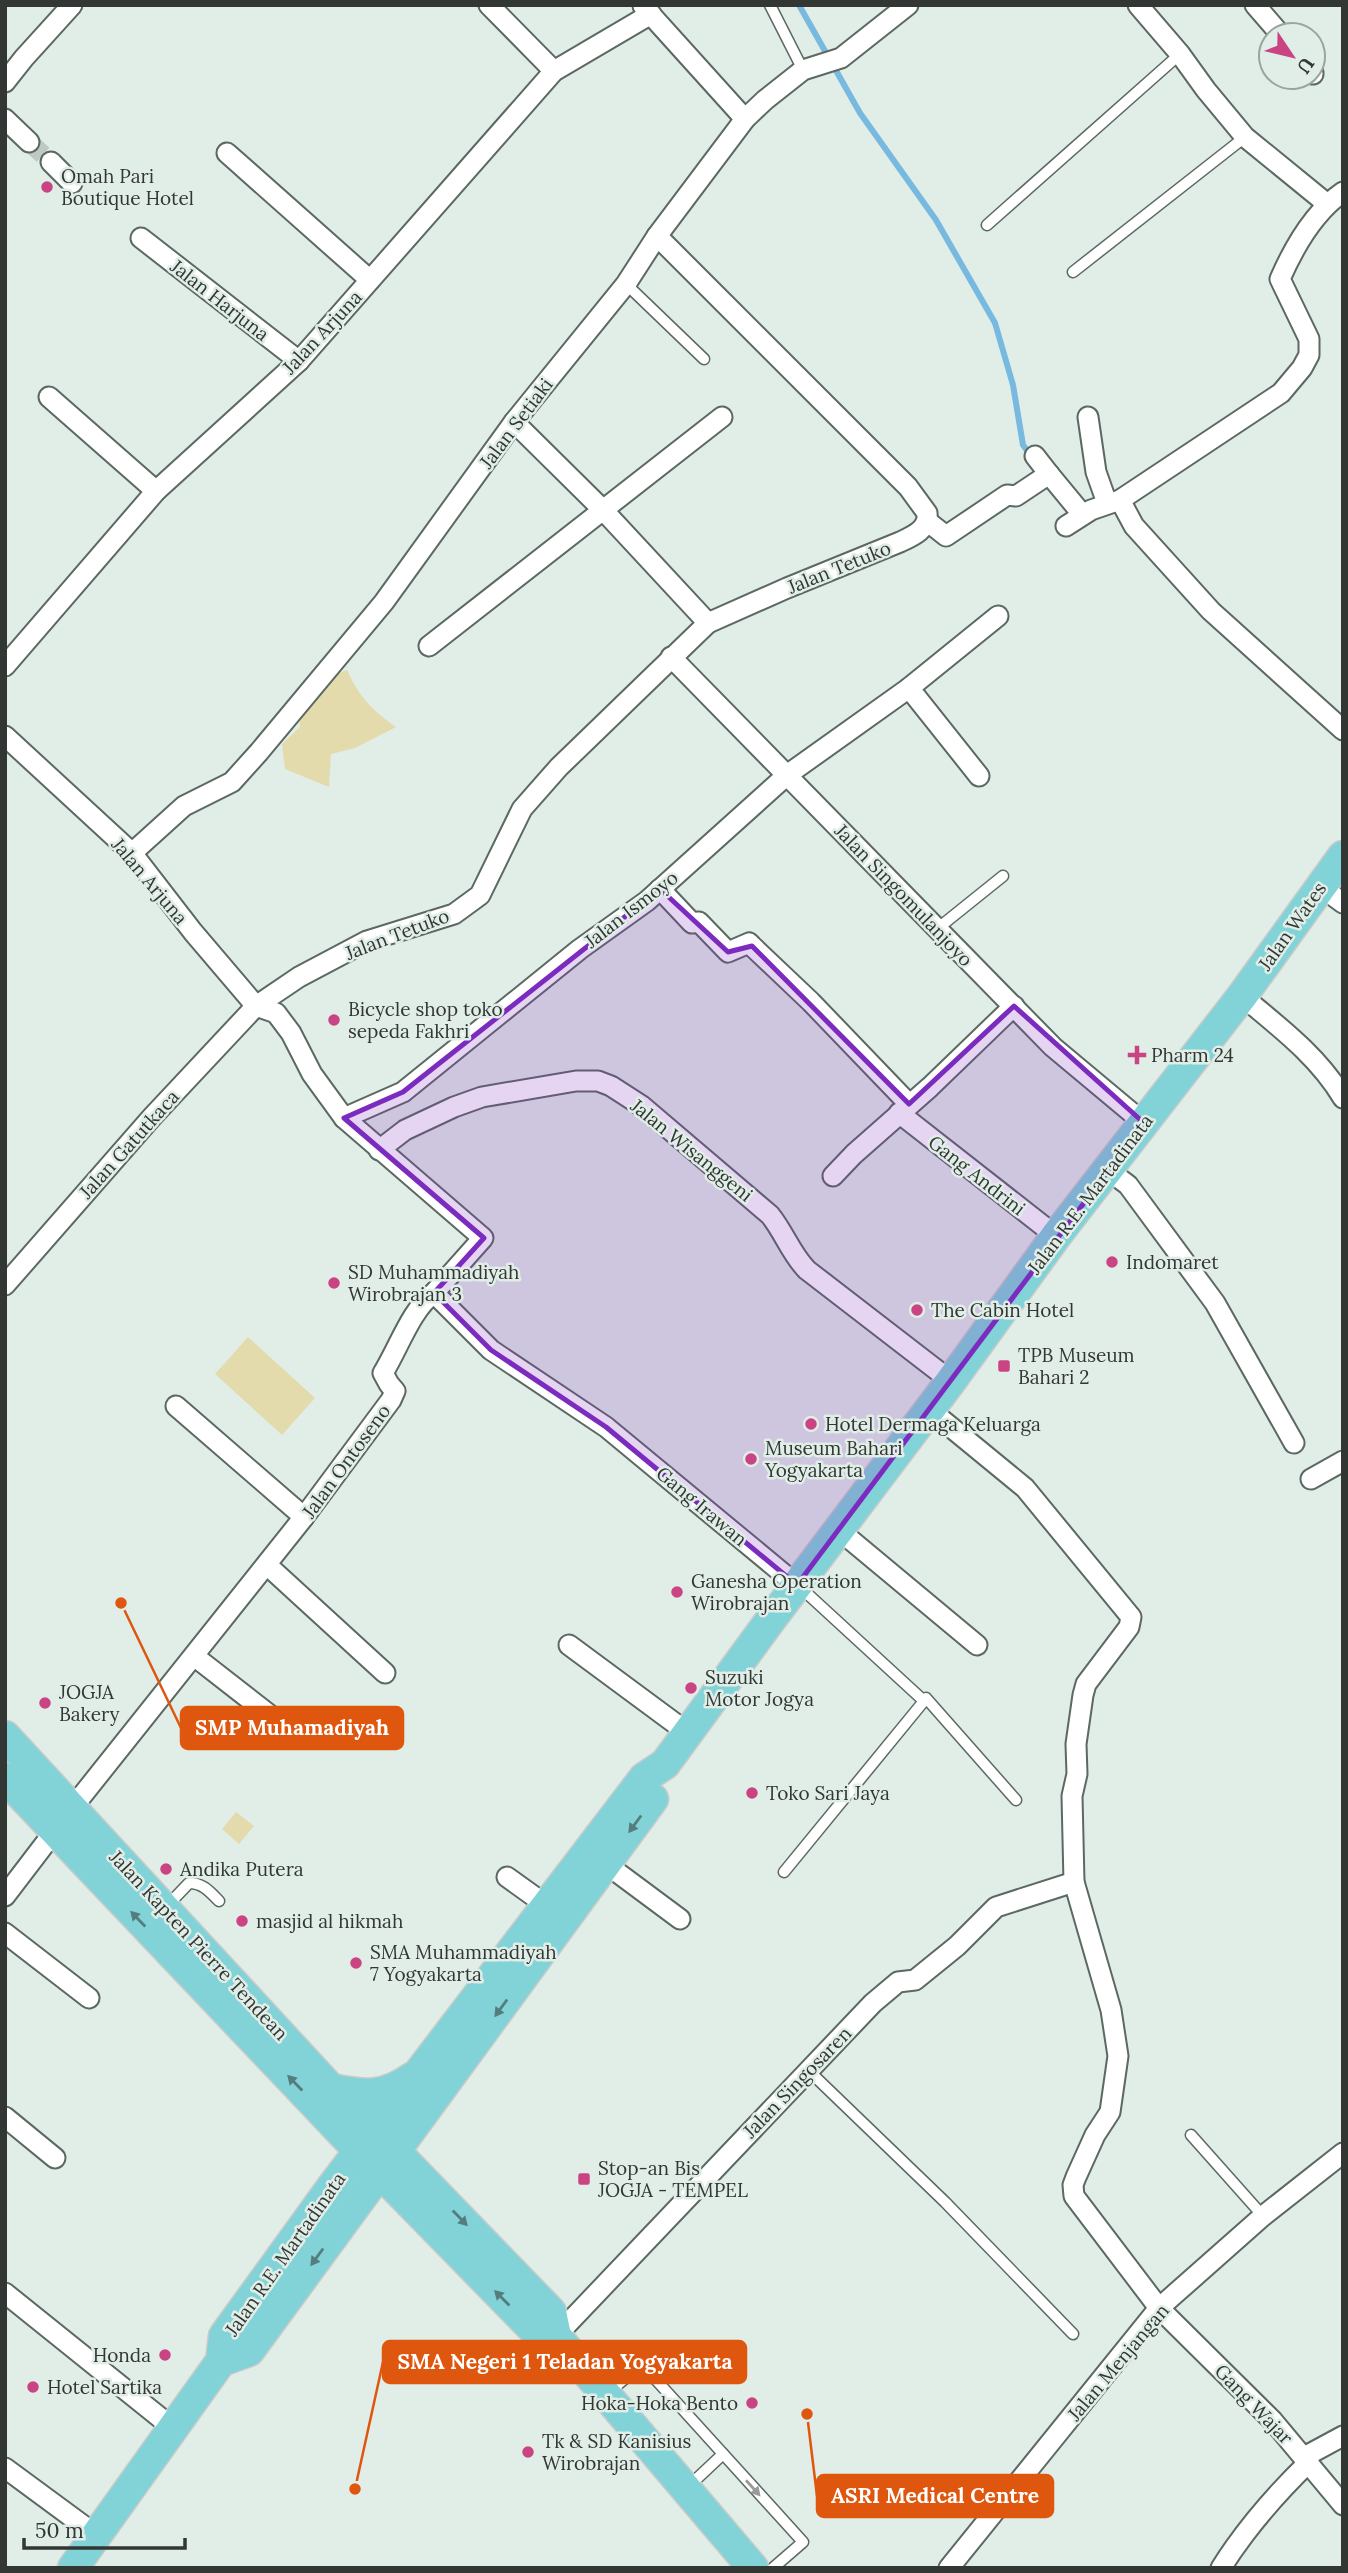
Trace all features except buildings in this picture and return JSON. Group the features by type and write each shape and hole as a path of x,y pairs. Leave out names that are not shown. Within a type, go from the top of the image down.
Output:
{"main road":[{"name":"Jalan Wates","path":"1242,996 1331,894 1343,856"},
{"name":"Jalan R.E. Martadinata","path":"427,2085 547,1906 644,1778 665,1764 930,1410 1056,1236 1242,996"},
{"name":"Jalan Kapten Pierre Tendean","path":"5,1736 166,1908 329,2102"},
{"name":"Jalan R.E. Martadinata","path":"73,2568 221,2361 224,2336 346,2193 427,2085 606,1864 659,1789 665,1764"},
{"name":"Jalan Kapten Pierre Tendean","path":"5,1778 418,2193 534,2330 556,2336"},
{"path":"427,2085 423,2136 426,2167 418,2193 346,2193 329,2102 358,2094 427,2085"},
{"path":"556,2336 753,2568"}],"street":[{"path":"5,82 72,5"},
{"path":"489,5 554,71"},
{"name":"Jalan Setiaki","path":"132,853 184,806 232,782 259,752 384,602 514,422 626,284 657,236 745,119 803,70 832,60 908,5"},
{"path":"1138,5 1181,54 1213,99 1245,137 1326,203"},
{"path":"1255,5 1268,21"},
{"path":"647,10 745,119"},
{"name":"Jalan Arjuna","path":"5,666 156,491 299,361 554,71 647,10"},
{"path":"5,119 29,142"},
{"path":"227,153 370,280"},
{"path":"51,162 72,183"},
{"path":"1066,526 1109,510 1281,393 1302,368 1309,355 1309,339 1280,279 1290,256 1326,203 1343,192"},
{"path":"657,236 908,487 927,513 928,520 943,538 1007,495 1016,496 1049,474"},
{"name":"Jalan Harjuna","path":"141,239 299,361"},
{"path":"49,397 156,491"},
{"path":"429,646 722,417"},
{"path":"1088,417 1096,472 1109,510"},
{"path":"514,422 604,511 708,623"},
{"path":"1035,456 1049,474 1109,510 1211,611 1343,730"},
{"name":"Jalan Tetuko","path":"256,1006 299,977 367,941 454,914 480,895 522,808 559,767 708,623 900,542 916,534 928,520"},
{"name":"Jalan Ismoyo","path":"344,1118 403,1092 580,949 647,901 787,775 909,688 998,616"},
{"name":"Jalan Singomulanjoyo","path":"671,657 1054,1046 1144,1123"},
{"path":"909,688 979,776"},
{"name":"Jalan Arjuna","path":"5,736 132,853 193,932 256,1006"},
{"name":"Gang Andrini","path":"660,889 692,923 699,922 728,952 748,943 752,946 811,1002 904,1109 1056,1236"},
{"path":"1242,996 1302,1047 1343,1098"},
{"name":"Jalan Ontoseno","path":"5,1896 267,1565 391,1400 396,1391 388,1384 383,1373 412,1319 424,1299 433,1293 483,1238 344,1118 312,1074 291,1033 276,1013 256,1006"},
{"name":"Jalan Gatutkaca","path":"5,1285 152,1117 256,1006"},
{"path":"833,1176 1014,1006"},
{"name":"Jalan Wisanggeni","path":"379,1150 405,1130 482,1097 576,1082 598,1081 611,1086 642,1107 770,1215 794,1255 807,1270 951,1381"},
{"path":"1108,1170 1128,1185 1215,1303 1294,1443"},
{"name":"Gang Irawan","path":"433,1293 491,1350 607,1427 797,1585"},
{"path":"176,1406 304,1517"},
{"path":"930,1410 1026,1488 1131,1617 1129,1627 1086,1684 1083,1695 1076,1744 1077,1774 1072,1796 1074,1882"},
{"path":"1311,1479 1343,1461"},
{"path":"840,1531 977,1645"},
{"path":"267,1565 385,1673"},
{"path":"569,1645 688,1733"},
{"path":"194,1656 280,1723"},
{"path":"606,1864 680,1919"},
{"path":"507,1877 547,1906"},
{"name":"Jalan Singosaren","path":"556,2336 873,2003 898,1982 915,1980 957,1946 996,1907 1074,1882"},
{"name":"Gang Wajar","path":"1074,1882 1111,2010 1118,2056 1110,2112 1095,2135 1076,2177 1072,2191 1075,2198 1159,2308 1273,2421 1343,2505"},
{"path":"5,1933 89,1998"},
{"path":"5,2117 55,2158"},
{"name":"Jalan Menjangan","path":"950,2568 1159,2308 1263,2216 1343,2153"},
{"path":"5,2293 173,2428"},
{"path":"1221,2568 1241,2536 1306,2460 1343,2436"},
{"path":"5,2468 96,2535"}],"lane":[{"path":"770,5 803,70"},
{"path":"987,225 1181,54"},
{"path":"1073,272 1245,137"},
{"path":"626,284 704,359"},
{"path":"937,929 1003,876"},
{"path":"797,1585 924,1701"},
{"path":"784,1872 926,1698 1016,1800"},
{"path":"166,1908 189,1882 206,1888 219,1901"},
{"path":"807,2070 945,2202 1073,2334"},
{"path":"1191,2135 1263,2216"},
{"path":"606,2394 641,2365 803,2542 772,2568"},
{"path":"686,2489 723,2454"}],"highlighted area":[{"path":"660,889 728,952 752,946 909,1104 1014,1006 1144,1123 797,1585 606,1427 491,1350 434,1293 484,1238 344,1118 403,1092"}],"shaded area":[{"path":"332,660 339,673 347,670 367,703 396,727 355,748 331,754 329,787 285,769 282,744 300,727 299,703"},
{"path":"248,1337 315,1398 282,1435 215,1374"},
{"path":"236,1812 254,1826 239,1844 222,1829"}],"waterway":[{"path":"799,5 860,113 936,220 995,323 1013,385 1023,445 1032,457"}],"tunnel":[{"path":"29,142 51,162"}],"place":[{"name":"Omah Pari Boutique Hotel","path":"47,187"},
{"name":"Bicycle shop toko sepeda Fakhri","path":"334,1020"},
{"name":"Pharm 24","path":"1137,1055"},
{"name":"Indomaret","path":"1112,1262"},
{"name":"SD Muhammadiyah Wirobrajan 3","path":"334,1283"},
{"name":"The Cabin Hotel","path":"917,1310"},
{"name":"TPB Museum Bahari 2","path":"1004,1366"},
{"name":"Hotel Dermaga Keluarga","path":"811,1424"},
{"name":"Museum Bahari Yogyakarta","path":"751,1459"},
{"name":"Ganesha Operation Wirobrajan","path":"677,1592"},
{"name":"SMP Muhamadiyah","path":"121,1603"},
{"name":"Suzuki Motor Jogya","path":"691,1688"},
{"name":"JOGJA Bakery","path":"45,1703"},
{"name":"Toko Sari Jaya","path":"752,1793"},
{"name":"Andika Putera","path":"166,1869"},
{"name":"masjid al hikmah","path":"242,1921"},
{"name":"SMA Muhammadiyah 7 Yogyakarta","path":"356,1963"},
{"name":"Stop-an Bis JOGJA - TEMPEL","path":"584,2179"},
{"name":"Honda","path":"165,2355"},
{"name":"Hotel Sartika","path":"33,2387"},
{"name":"Hoka-Hoka Bento","path":"752,2403"},
{"name":"ASRI Medical Centre","path":"807,2414"},
{"name":"Tk & SD Kanisius Wirobrajan","path":"528,2452"},
{"name":"SMA Negeri 1 Teladan Yogyakarta","path":"355,2489"}]}
